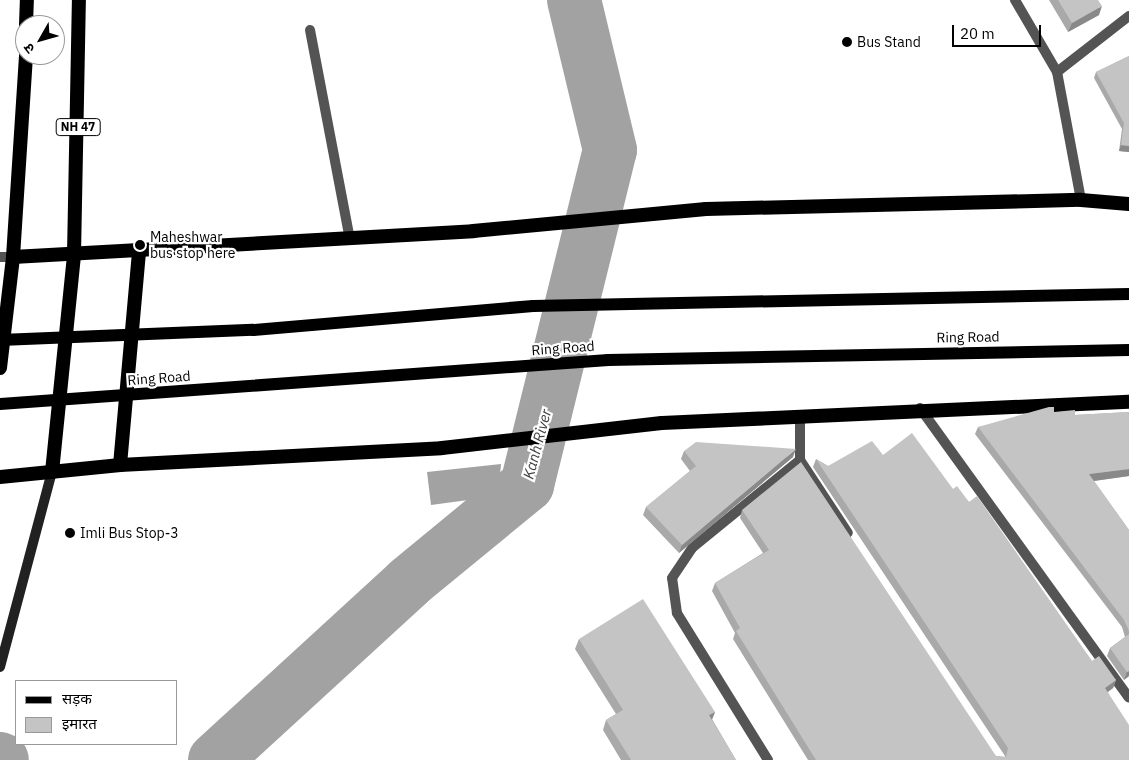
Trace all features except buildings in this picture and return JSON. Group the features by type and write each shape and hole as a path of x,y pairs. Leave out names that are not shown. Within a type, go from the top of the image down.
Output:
{"highway":[{"path":"26,15 27,0"},
{"name":"NH 47","path":"74,255 79,0"},
{"path":"0,368 6,257 25,65"},
{"path":"6,257 139,252 473,231 706,210 1081,200 1129,204"},
{"path":"120,465 139,252"},
{"path":"52,472 74,255"},
{"path":"0,477 120,465 442,448 662,423 920,408 1129,402"}],"main road":[{"path":"0,340 253,330 533,306 1129,294"},
{"name":"Ring Road","path":"0,404 608,360 1129,350"},
{"path":"0,667 52,472"}],"street":[{"path":"1015,0 1057,72 1081,200"},
{"path":"1057,72 1129,16"},
{"path":"310,30 350,239"},
{"path":"920,408 1129,698"},
{"path":"800,416 800,460 855,544"},
{"path":"768,760 677,613 672,578 693,547 800,460"}],"shaded area":[{"path":"501,464 498,496 431,505 427,472"}],"waterway":[{"name":"Kanh River","path":"215,760 409,582 527,485 610,150 574,0"}],"place":[{"name":"Bus Stand","path":"847,42"},
{"name":"Maheshwar bus stop here","path":"140,245"},
{"name":"Imli Bus Stop-3","path":"70,533"}]}
